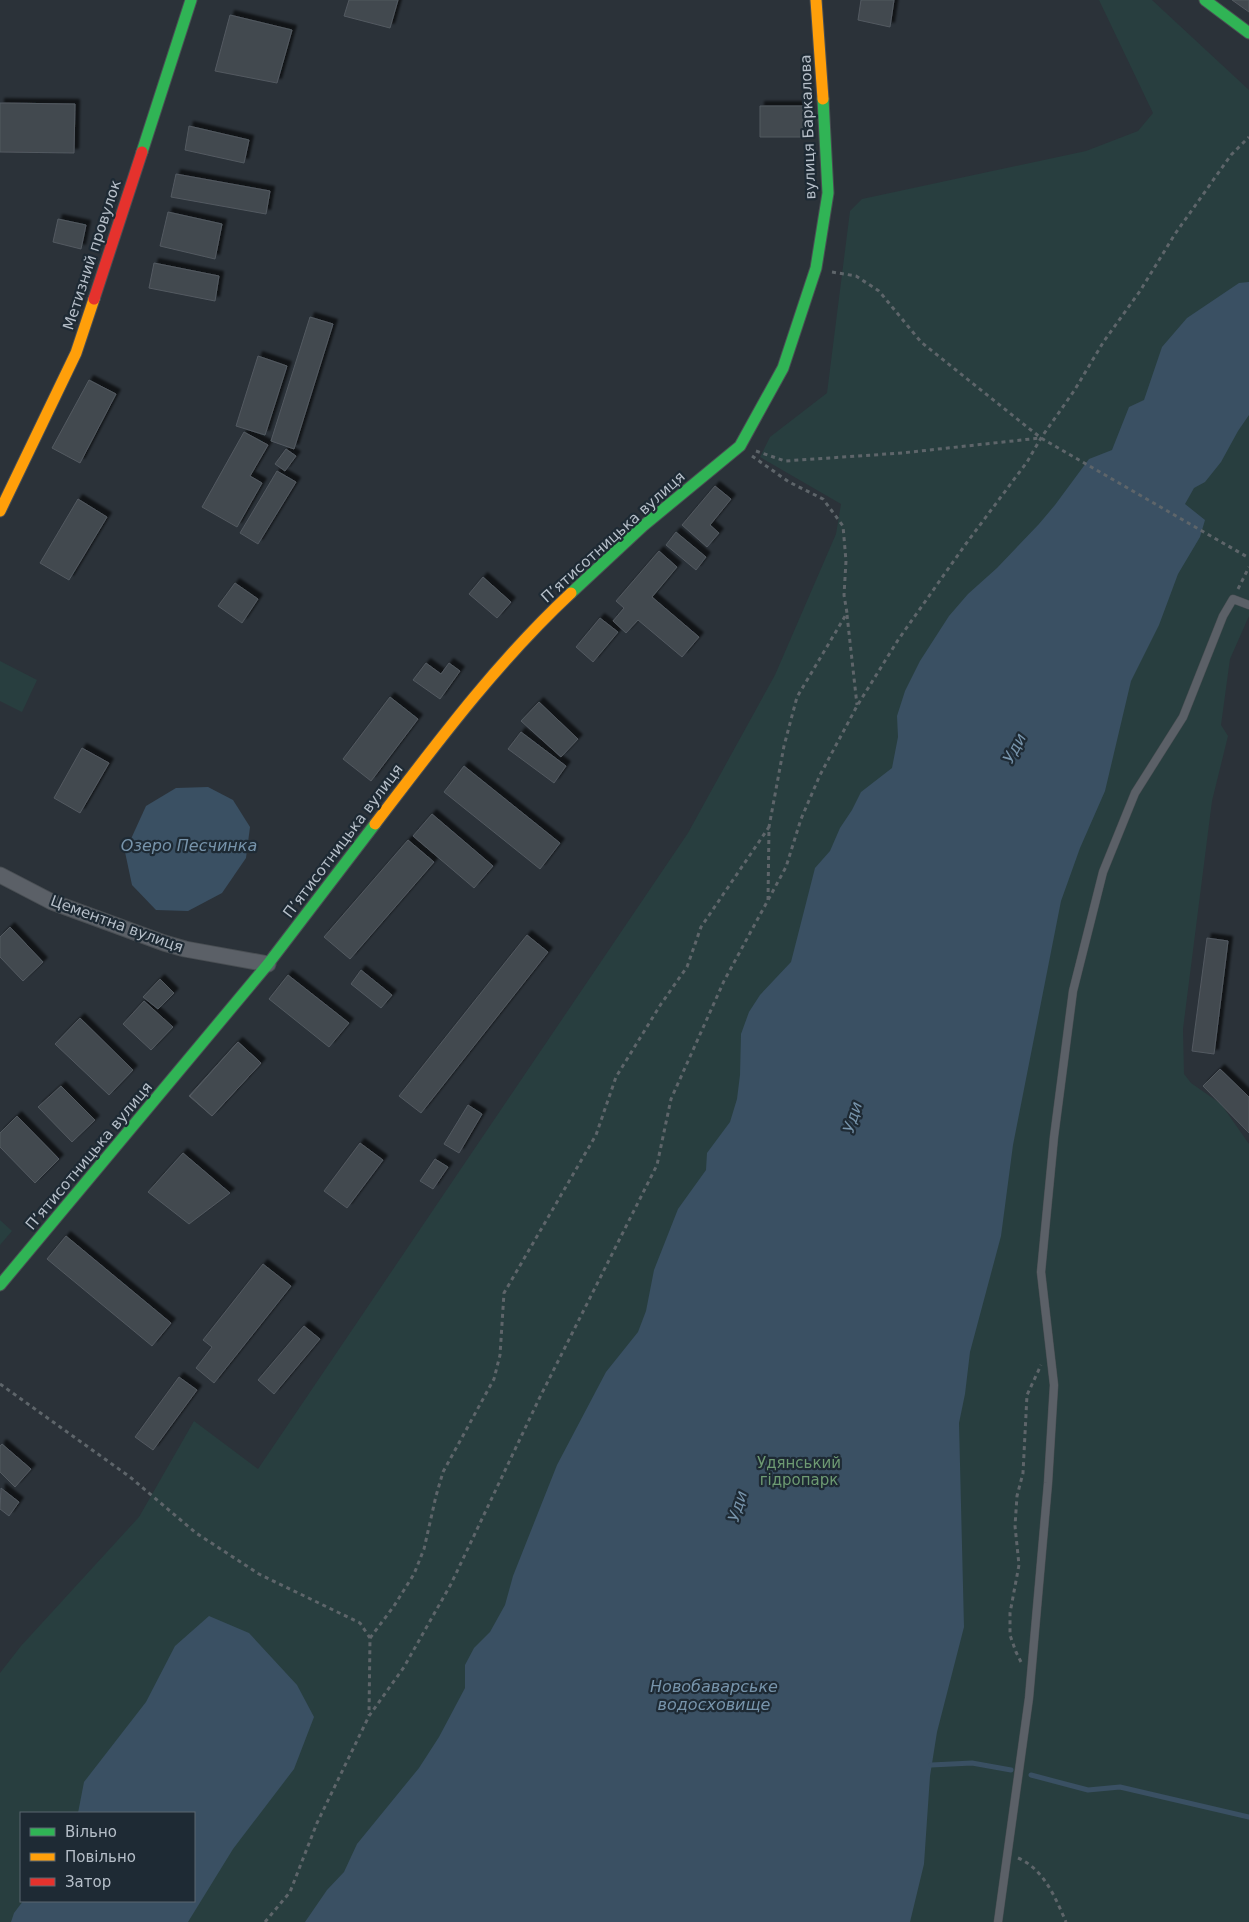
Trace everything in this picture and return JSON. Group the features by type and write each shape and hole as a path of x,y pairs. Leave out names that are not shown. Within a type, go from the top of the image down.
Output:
{"street":[{"name":"Метизний провулок","path":"0,511 76,353 190,0"},
{"name":"вулиця Баркалова","path":"740,446 783,368 816,268 828,193 816,0"},
{"path":"1205,0 1249,33"},
{"name":"П’ятисотницька вулиця","path":"0,1285 268,964 448,729 542,620 644,526 740,446"},
{"name":"Цементна вулиця","path":"0,875 52,902 164,943 185,949 268,964"}],"lane":[{"path":"998,1922 1031,1679 1048,1482 1054,1385 1041,1272 1054,1137 1072,991 1103,872 1135,794 1183,717 1223,616 1233,599 1249,605"}],"path":[{"path":"265,1922 290,1892 317,1823 369,1716 404,1667 451,1584 539,1399 657,1165 671,1099 724,981 786,867 801,819 820,775 857,706 898,640 1027,462 1041,438 1074,391 1104,341 1140,291 1175,234 1230,155 1249,137"},
{"path":"816,268 856,276 879,291 920,342 1041,438 1249,558"},
{"path":"740,446 785,461 902,453 1041,438"},
{"path":"740,446 788,482 823,499 843,526 846,561 844,595 857,706"},
{"path":"1233,599 1249,567"},
{"path":"768,901 769,827 784,746 797,697 847,614"},
{"path":"370,1638 394,1606 414,1574 424,1549 436,1496 444,1472 494,1379 500,1355 504,1293 596,1135 616,1077 660,1004 687,966 701,927 769,827"},
{"path":"1031,1679 1016,1652 1010,1635 1010,1613 1019,1565 1015,1526 1017,1496 1023,1473 1027,1395 1049,1347"},
{"path":"0,1384 130,1477 196,1533 259,1574 360,1623 370,1638 369,1716"},
{"path":"1008,1855 1022,1860 1041,1876 1054,1895 1066,1922"}],"green space":[{"name":"Удянський гідропарк","path":"1099,0 1152,0 1249,90 1249,616 1230,659 1221,725 1228,736 1212,801 1183,1029 1184,1074 1191,1083 1221,1104 1249,1144 1249,1922 0,1922 0,1673 21,1646 139,1517 194,1421 258,1469 688,833 775,675 836,534 841,504 760,457 770,437 827,393 850,211 862,199 1086,151 1138,131 1153,113"},
{"path":"0,661 37,680 22,712 0,701"},
{"path":"0,1220 12,1231 0,1245"}],"water":[{"name":"Новобаварське водосховище","path":"1249,282 1249,415 1221,462 1205,482 1194,488 1185,504 1205,520 1200,537 1178,574 1159,625 1131,681 1105,791 1080,848 1061,901 1013,1145 1001,1236 970,1352 959,1423 964,1627 937,1732 930,1776 924,1864 910,1922 305,1922 327,1890 344,1872 357,1844 419,1768 439,1737 465,1688 465,1665 474,1648 490,1632 505,1605 513,1576 557,1465 606,1372 638,1332 646,1311 654,1270 678,1209 706,1170 707,1153 730,1122 737,1099 740,1075 741,1034 749,1012 760,995 791,962 815,868 830,851 840,828 861,792 892,768 898,737 897,716 905,691 920,661 949,616 968,594 997,568 1039,524 1089,459 1112,450 1129,407 1144,400 1162,347 1187,318 1239,283"},
{"name":"Озеро Песчинка","path":"208,787 233,800 250,827 246,858 222,893 188,911 156,910 132,885 125,852 146,806 176,788"},
{"path":"209,1616 249,1633 297,1685 314,1717 294,1769 233,1849 188,1922 11,1922 14,1913 22,1902 195,1902 195,1812 78,1812 84,1782 146,1702 175,1646"}],"building":[{"path":"349,0 398,0 390,28 344,16"},
{"path":"861,0 894,0 890,27 858,20"},
{"path":"1232,0 1249,0 1249,12"},
{"path":"230,15 292,30 277,83 215,71"},
{"path":"0,103 75,104 74,153 0,152"},
{"path":"760,106 807,106 808,137 760,137"},
{"path":"189,126 249,140 244,163 185,150"},
{"path":"176,174 270,191 266,214 171,197"},
{"path":"168,212 222,224 215,259 160,246"},
{"path":"58,219 86,225 81,249 53,242"},
{"path":"154,263 219,276 215,301 149,288"},
{"path":"310,317 333,324 294,449 271,441"},
{"path":"258,356 287,366 265,435 236,426"},
{"path":"89,380 116,394 80,463 52,448"},
{"path":"244,432 268,445 250,476 262,483 237,527 202,507"},
{"path":"286,449 296,456 285,471 275,464"},
{"path":"277,471 296,482 258,544 240,533"},
{"path":"715,486 731,499 710,525 719,533 707,547 682,525"},
{"path":"78,499 107,517 69,580 40,563"},
{"path":"676,532 706,557 696,570 666,545"},
{"path":"659,551 677,567 652,597 699,637 682,657 638,620 626,633 613,621 624,608 616,601"},
{"path":"483,577 511,602 497,618 469,594"},
{"path":"235,583 258,599 242,623 218,606"},
{"path":"600,618 618,632 593,662 576,647"},
{"path":"426,663 441,674 449,663 460,671 440,699 413,680"},
{"path":"390,697 418,719 371,781 343,759"},
{"path":"539,702 578,739 561,757 521,721"},
{"path":"521,732 566,766 554,783 508,749"},
{"path":"82,748 109,763 80,813 54,798"},
{"path":"464,766 560,843 540,869 444,792"},
{"path":"432,814 493,866 474,888 413,836"},
{"path":"408,840 434,862 350,959 324,937"},
{"path":"10,927 43,962 23,981 0,957 0,937"},
{"path":"527,935 548,952 421,1113 399,1096"},
{"path":"1207,938 1228,941 1214,1054 1192,1051"},
{"path":"361,970 392,995 381,1008 351,984"},
{"path":"288,975 349,1023 329,1047 269,999"},
{"path":"160,979 174,993 158,1009 143,997"},
{"path":"144,1001 173,1027 151,1050 123,1024"},
{"path":"80,1018 133,1070 109,1095 55,1044"},
{"path":"238,1042 261,1063 212,1116 189,1096"},
{"path":"238,1042 261,1063 212,1116 190,1096"},
{"path":"1220,1069 1249,1097 1249,1133 1203,1086"},
{"path":"61,1086 95,1120 72,1142 38,1107"},
{"path":"468,1105 482,1114 459,1153 444,1144"},
{"path":"17,1116 59,1159 35,1183 0,1147 0,1133"},
{"path":"360,1143 383,1160 347,1208 324,1191"},
{"path":"183,1153 230,1193 189,1224 148,1192"},
{"path":"435,1159 448,1167 433,1189 420,1181"},
{"path":"66,1236 171,1323 152,1346 47,1259"},
{"path":"263,1264 291,1286 214,1383 196,1368 212,1347 203,1340"},
{"path":"304,1326 320,1339 274,1394 258,1380"},
{"path":"179,1377 197,1390 153,1450 135,1437"},
{"path":"2,1444 31,1469 15,1487 0,1472 0,1446"},
{"path":"1,1488 19,1502 9,1516 0,1509"}],"waterway":[{"path":"931,1765 972,1763 1011,1770"},
{"path":"1031,1775 1088,1790 1120,1787 1249,1817"}],"traffic: fast":[{"path":"142,152 191,0"},
{"path":"1205,0 1249,33"},
{"path":"571,593 643,526 740,446 783,368 816,268 828,193 823,99"},
{"path":"0,1285 268,964 375,824"}],"traffic: slow":[{"path":"816,0 823,99"},
{"path":"0,511 76,353 94,299"},
{"path":"375,824 468,704 518,647 571,593"}],"traffic: jam":[{"path":"94,299 142,152"}],"water label":[{"name":"Уди","path":"1014,748"},
{"name":"Уди","path":"852,1117"},
{"name":"Уди","path":"737,1506"}]}
